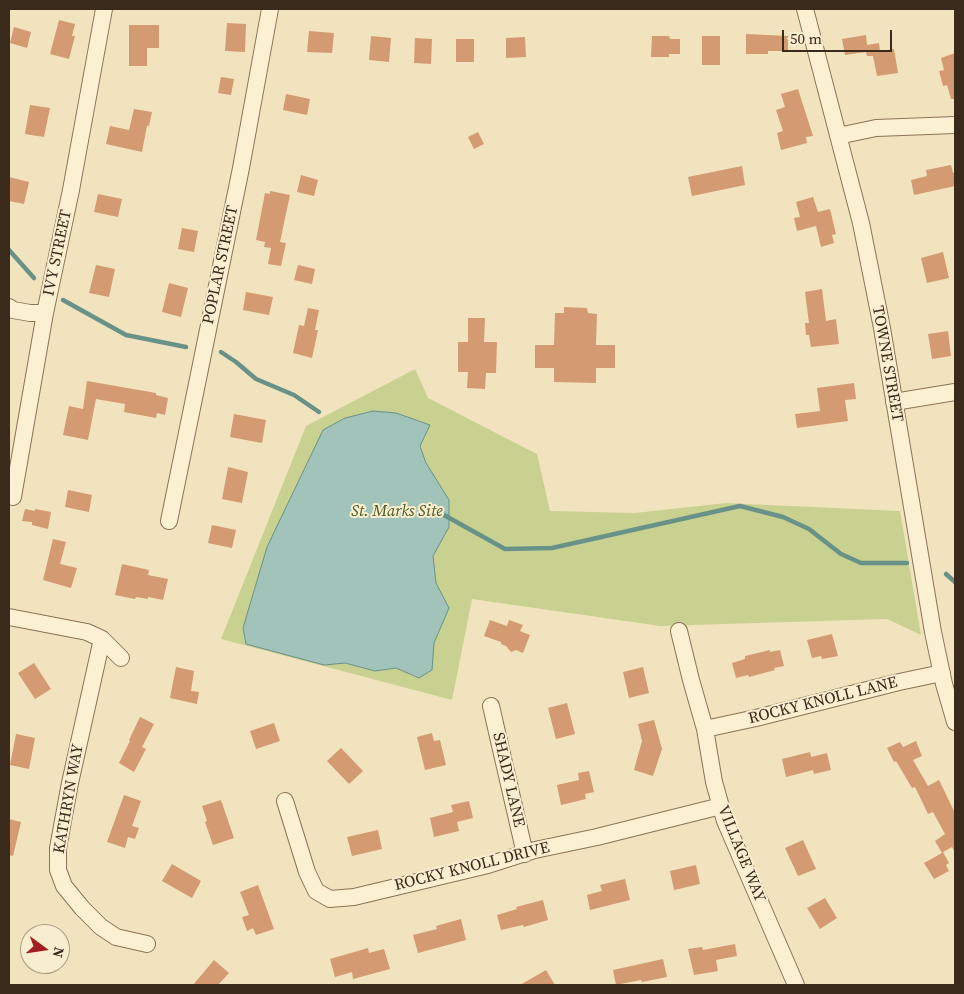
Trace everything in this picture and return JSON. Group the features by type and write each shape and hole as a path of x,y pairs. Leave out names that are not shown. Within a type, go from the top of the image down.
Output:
{"street":[{"name":"IVY STREET","path":"13,497 45,313 71,190 104,9"},
{"name":"POPLAR STREET","path":"169,521 241,168 270,9"},
{"name":"TOWNE STREET","path":"805,9 861,223 882,328 925,589 942,673 955,722"},
{"path":"838,136 876,128 955,125"},
{"path":"9,307 13,310 30,313 45,313"},
{"path":"894,402 955,392"},
{"path":"9,617 87,632 102,639 121,658"},
{"name":"VILLAGE WAY","path":"679,632 705,729 714,782 725,822 796,985"},
{"name":"KATHRYN WAY","path":"102,639 70,783 58,848 58,870 64,886 101,927 116,937 147,944"},
{"name":"ROCKY KNOLL LANE","path":"705,729 942,673"},
{"name":"SHADY LANE","path":"491,706 524,854"},
{"name":"ROCKY KNOLL DRIVE","path":"285,802 307,872 316,891 330,899 354,897 488,865 535,850 633,829 721,806"}],"green space":[{"name":"St. Marks Site","path":"415,369 428,398 537,454 550,511 635,513 726,503 900,511 921,635 887,619 660,626 472,599 452,700 221,639 306,426"}],"water":[{"path":"373,411 396,413 430,425 420,446 426,463 449,500 449,527 433,556 436,583 449,608 434,643 432,670 419,678 396,668 375,671 345,663 324,665 246,644 243,628 267,547 323,430 345,418"}],"building":[{"path":"59,20 75,24 72,36 75,36 69,59 50,54"},
{"path":"227,23 246,24 245,52 225,51"},
{"path":"129,25 159,25 159,48 147,48 147,66 129,66"},
{"path":"14,27 31,32 27,48 10,43"},
{"path":"309,31 334,33 332,53 307,52"},
{"path":"746,34 788,36 788,51 768,51 768,54 746,54"},
{"path":"866,35 867,45 879,43 880,51 894,49 898,73 877,76 873,56 867,56 866,52 845,55 842,39"},
{"path":"371,36 391,38 389,62 369,60"},
{"path":"652,36 669,36 670,39 680,39 680,54 669,54 669,57 651,57"},
{"path":"702,36 720,36 720,65 702,65"},
{"path":"525,37 526,57 506,58 506,38"},
{"path":"415,38 432,39 431,64 414,63"},
{"path":"456,39 474,39 474,62 456,62"},
{"path":"955,53 955,99 951,99 947,85 943,86 939,71 944,70 941,58"},
{"path":"221,77 234,79 231,95 218,93"},
{"path":"798,89 813,136 806,137 807,143 781,150 777,133 783,131 776,110 785,107 781,94"},
{"path":"286,94 310,99 307,115 283,110"},
{"path":"30,105 50,108 44,137 25,134"},
{"path":"134,109 152,112 142,152 106,144 110,126 129,130"},
{"path":"478,132 484,144 474,149 468,137"},
{"path":"951,165 953,173 955,172 955,186 914,195 911,180 927,176 926,170"},
{"path":"742,166 745,185 692,196 688,177"},
{"path":"301,175 318,180 314,196 297,192"},
{"path":"9,177 29,182 24,204 9,201"},
{"path":"270,191 290,195 280,242 286,243 281,266 268,264 271,248 264,247 265,242 256,240 265,193 270,194"},
{"path":"98,194 122,199 118,217 94,212"},
{"path":"813,197 818,212 830,209 836,234 832,235 834,243 821,247 816,226 797,231 794,218 800,217 796,202"},
{"path":"182,228 198,231 194,252 178,249"},
{"path":"943,252 949,278 927,283 921,258"},
{"path":"96,265 115,269 109,297 89,293"},
{"path":"298,265 315,269 312,284 294,280"},
{"path":"169,283 188,288 181,317 162,312"},
{"path":"822,289 826,321 836,319 839,344 811,347 809,335 806,335 805,323 809,323 805,292"},
{"path":"246,292 273,297 269,315 243,310"},
{"path":"564,307 587,308 588,313 597,314 596,345 615,345 615,368 596,368 596,383 554,382 554,368 535,368 535,345 554,345 555,313 564,313"},
{"path":"308,308 319,310 315,330 318,330 312,358 293,353 299,325 304,326"},
{"path":"468,318 485,318 484,342 497,342 496,373 486,373 485,389 467,388 468,372 458,372 458,342 468,342"},
{"path":"948,331 951,356 932,359 928,334"},
{"path":"87,381 156,393 156,395 168,398 165,415 157,413 156,418 124,412 125,404 96,399 88,440 63,435 69,406 83,409"},
{"path":"854,383 856,399 845,400 848,421 797,428 795,414 820,411 817,388"},
{"path":"234,414 266,420 262,443 230,437"},
{"path":"228,467 248,472 242,503 222,499"},
{"path":"68,490 92,495 89,512 65,507"},
{"path":"25,509 51,512 48,529 32,525 32,522 22,521"},
{"path":"212,525 236,530 232,548 208,543"},
{"path":"53,539 66,542 60,564 77,568 71,588 43,580"},
{"path":"122,564 149,570 148,575 168,579 163,600 148,597 148,599 136,597 135,599 115,595"},
{"path":"490,620 507,626 509,620 523,625 520,631 530,635 523,653 516,650 511,652 501,642 484,636"},
{"path":"832,634 838,656 822,659 821,656 812,658 807,640"},
{"path":"770,650 770,652 780,650 784,666 749,677 748,675 736,678 732,663 745,659 745,656"},
{"path":"34,663 51,689 35,699 18,673"},
{"path":"176,667 194,671 191,691 199,692 197,704 170,698"},
{"path":"643,667 649,693 629,698 623,672"},
{"path":"567,703 575,734 556,739 548,708"},
{"path":"140,717 154,724 142,747 146,749 134,772 119,763"},
{"path":"654,720 662,749 653,776 634,770 642,741 638,724"},
{"path":"274,723 280,741 256,749 250,731"},
{"path":"432,733 434,741 440,740 446,765 425,770 417,737"},
{"path":"16,734 35,738 29,769 10,765"},
{"path":"916,741 922,756 913,760 928,786 939,780 955,813 955,852 952,847 943,852 949,863 946,865 949,871 934,879 924,863 942,853 935,841 945,834 933,812 928,814 915,787 912,788 887,748 900,742 903,747"},
{"path":"341,748 363,771 349,784 327,761"},
{"path":"810,752 811,757 827,753 831,770 814,774 813,770 786,777 782,759"},
{"path":"589,771 594,792 585,794 586,799 561,805 557,785 579,780 578,773"},
{"path":"124,795 141,801 132,826 139,828 135,839 128,837 125,848 107,842"},
{"path":"221,800 234,838 213,845 202,806"},
{"path":"469,801 473,818 457,822 459,831 434,837 430,818 453,812 451,805"},
{"path":"9,819 21,822 13,856 9,855"},
{"path":"378,830 382,849 352,856 347,837"},
{"path":"803,840 816,869 798,876 785,848"},
{"path":"172,864 201,881 192,898 162,881"},
{"path":"696,865 700,884 674,890 670,871"},
{"path":"625,879 630,900 590,910 587,895 602,891 600,885"},
{"path":"258,885 274,929 256,935 253,928 247,931 242,917 249,915 240,892"},
{"path":"825,898 837,918 820,929 807,908"},
{"path":"543,900 548,920 524,927 523,925 501,930 497,915 517,909 516,907"},
{"path":"461,919 466,940 418,953 413,935 437,929 436,926"},
{"path":"735,944 737,956 716,960 718,971 694,975 688,949 702,947 703,950"},
{"path":"368,948 369,953 384,949 390,969 353,979 352,972 335,977 330,959"},
{"path":"663,959 667,977 616,985 613,970"},
{"path":"214,960 229,973 218,985 193,985"},
{"path":"546,970 555,985 520,985"}],"waterway":[{"path":"9,250 34,278"},
{"path":"63,300 126,335 186,347"},
{"path":"221,352 256,379 294,395 319,412"},
{"path":"444,515 505,549 552,548 740,506 783,517 809,529 841,554 861,563 907,563"},
{"path":"946,574 955,582"}]}
